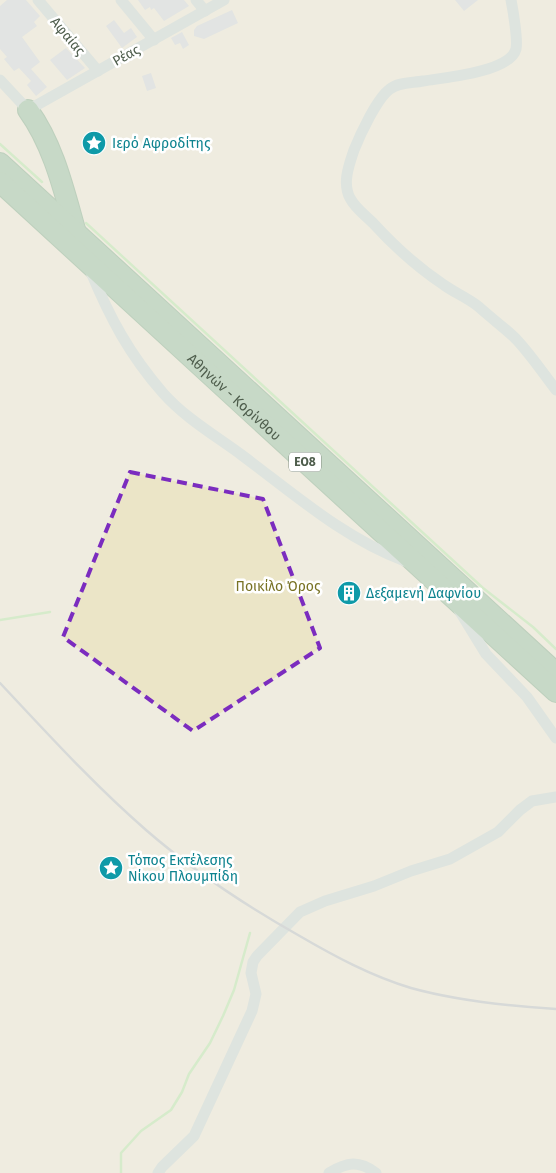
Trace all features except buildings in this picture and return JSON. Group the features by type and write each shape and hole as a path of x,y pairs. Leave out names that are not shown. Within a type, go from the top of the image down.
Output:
{"highway":[{"path":"28,110 42,131 56,164 76,233"},
{"name":"Αθηνών - Κορίνθου","path":"0,163 556,673"},
{"name":"Αθηνών - Κορίνθου","path":"0,182 556,692"}],"street":[{"name":"Αφαίας","path":"38,0 98,71"},
{"path":"121,0 154,40"},
{"path":"196,0 205,11"},
{"name":"Ρέας","path":"28,110 224,0"},
{"path":"511,0 517,42 516,50 512,56 505,61 479,71 455,77 399,85 388,90 373,111 360,135 350,163 346,186 348,194 355,205 387,239 420,268 445,286 474,303 507,331 538,365 556,390"},
{"path":"0,80 28,110"},
{"path":"87,261 102,298 124,341 165,395 194,420 352,536 395,557 417,565"},
{"path":"450,595 486,654 527,697 556,738"},
{"path":"158,1173 194,1136 252,1011 256,994 251,973 253,962 288,923 306,909 325,901 450,859 498,832 532,801 556,797"},
{"path":"329,1173 338,1167 355,1163 370,1168 376,1173"}],"highlighted area":[{"path":"130,472 263,499 320,648 193,731 63,637"}],"green space":[{"name":"Ποικίλο Όρος","path":"0,0 556,0 556,1173 0,1173"}],"waterway":[{"path":"0,144 42,182"},
{"path":"86,223 483,588 533,627 556,649"},
{"path":"0,620 50,612"},
{"path":"121,1173 121,1153 141,1131 171,1110 182,1092 189,1074 210,1043 234,990 250,933"}],"railway":[{"path":"0,683 89,777 146,830 200,873 278,924 353,965 411,988 483,1002 556,1009"}],"place":[{"name":"Ιερό Αφροδίτης","path":"94,143"},
{"name":"Δεξαμενή Δαφνίου","path":"349,593"},
{"name":"Τόπος Εκτέλεσης Νίκου Πλουμπίδη","path":"111,868"}]}
